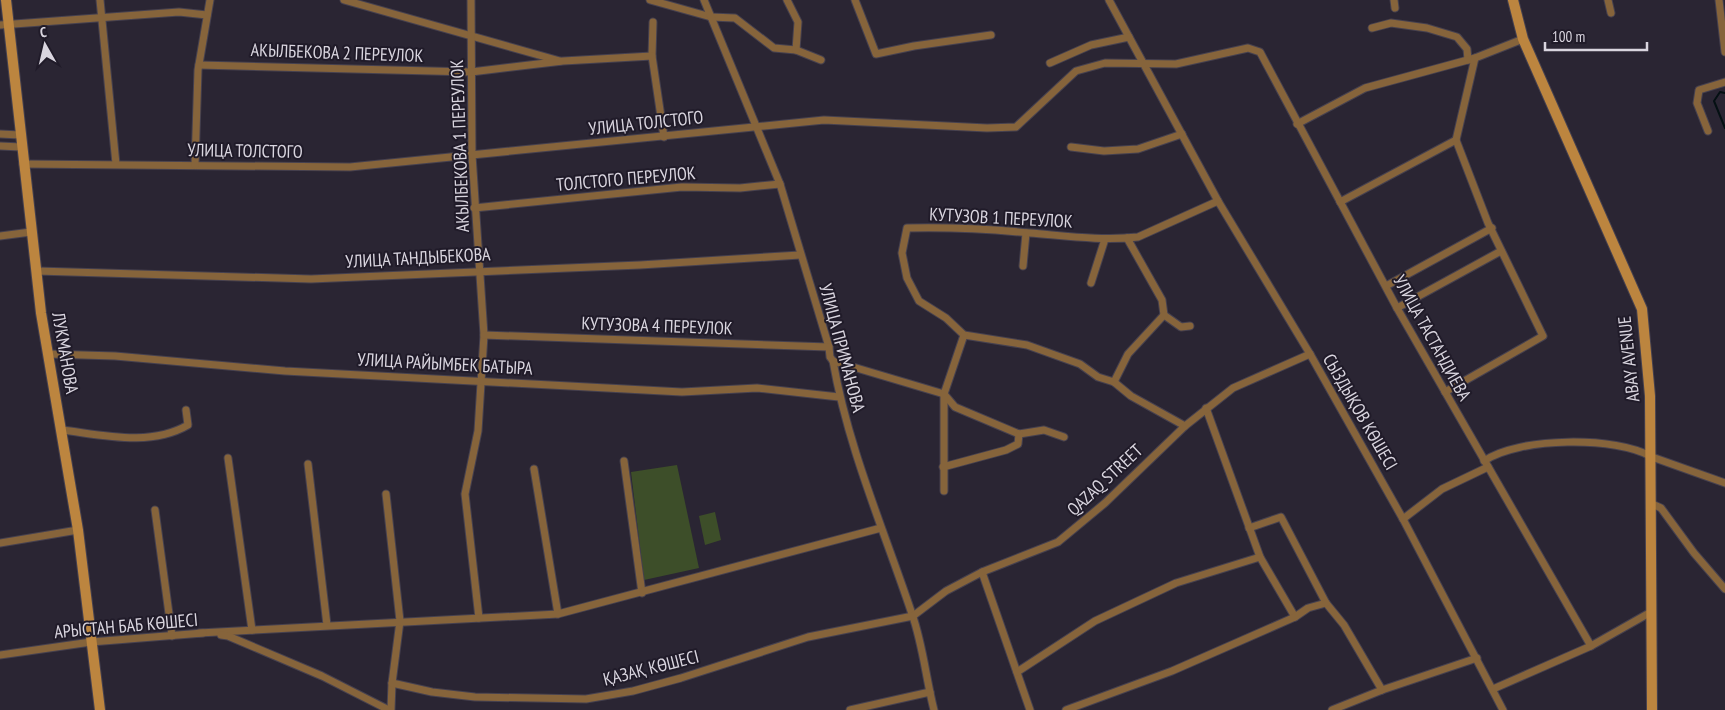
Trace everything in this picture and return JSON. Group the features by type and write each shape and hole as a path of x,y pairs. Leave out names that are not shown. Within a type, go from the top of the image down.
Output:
{"street":[{"name":"ЛУКМАНОВА","path":"6,0 4,24 20,135 41,314 78,530 100,710"},
{"path":"100,0 116,164"},
{"path":"195,165 199,64 210,0"},
{"name":"АКЫЛБЕКОВА 2 ПЕРЕУЛОК","path":"344,0 563,61"},
{"name":"АКЫЛБЕКОВА 1 ПЕРЕУЛОК","path":"471,0 474,208 481,270 484,334 478,431 465,494 479,618"},
{"path":"650,0 711,17 735,18 774,48 796,50 821,60"},
{"name":"УЛИЦА ПРИМАНОВА","path":"704,0 780,184 829,347 830,357 833,361 839,397 881,528 913,616 934,710"},
{"path":"787,0 798,22 796,50"},
{"path":"855,0 876,54 914,46 991,35"},
{"name":"СЫЗДЫҚОВ КӨШЕСІ","path":"1109,0 1218,201 1310,354 1403,519 1503,710"},
{"name":"ABAY AVENUE","path":"1513,0 1523,39 1642,309 1650,396 1652,457 1650,503 1652,710"},
{"path":"1608,0 1611,13"},
{"path":"1719,0 1725,52"},
{"path":"4,24 179,12 207,15"},
{"path":"653,22 654,45 652,56 664,138"},
{"path":"1372,28 1391,23 1427,28 1456,37 1467,49 1471,59 1456,140 1488,224 1492,228 1501,251 1543,336 1445,392"},
{"path":"1050,63 1091,45 1129,37"},
{"path":"1297,124 1365,88 1471,59 1523,39"},
{"name":"УЛИЦА ТОЛСТОГО","path":"23,164 350,168 664,138 824,120 988,128 1016,127 1076,71 1106,63 1176,64 1248,48"},
{"name":"УЛИЦА ТАСТАНДИЕВА","path":"1248,48 1260,52 1397,308 1591,646"},
{"path":"529,52 531,65"},
{"name":"АКЫЛБЕКОВА 2 ПЕРЕУЛОК","path":"199,64 471,72 563,61 652,56"},
{"path":"1708,131 1696,103 1699,90 1725,82"},
{"path":"0,134 20,135"},
{"path":"1070,147 1104,152 1138,149 1182,134"},
{"path":"1340,202 1456,140"},
{"path":"0,146 21,147"},
{"name":"ТОЛСТОГО ПЕРЕУЛОК","path":"474,208 682,187 740,188 780,184"},
{"name":"КУТУЗОВ 1 ПЕРЕУЛОК","path":"964,335 946,318 919,301 907,278 902,253 907,228 1026,232 1105,240 1138,237 1218,201"},
{"path":"1386,286 1492,228"},
{"path":"0,236 31,232"},
{"path":"1023,266 1026,232"},
{"path":"1127,238 1162,300 1164,316 1181,328 1190,326"},
{"path":"1091,283 1105,240"},
{"path":"1397,308 1501,251"},
{"name":"УЛИЦА ТАНДЫБЕКОВА","path":"37,271 311,279 481,270 640,265 800,255"},
{"path":"1114,382 1128,354 1164,316"},
{"name":"КУТУЗОВА 4 ПЕРЕУЛОК","path":"484,334 829,347"},
{"path":"944,491 944,394 964,335 1027,345 1080,364 1098,377 1114,382 1131,396 1185,426"},
{"name":"УЛИЦА РАЙЫМБЕК БАТЫРА","path":"49,354 115,356 285,371 682,392 757,388 839,397"},
{"name":"QAZAQ STREET","path":"913,616 946,591 982,572 1058,542 1105,504 1206,408 1233,388 1310,354"},
{"path":"833,361 944,394 954,408 1019,434 1044,430 1064,437"},
{"path":"1206,408 1260,556 1295,617"},
{"path":"62,430 135,439 177,432 188,425 186,410"},
{"path":"943,467 1006,450 1018,444 1019,434"},
{"path":"1403,519 1442,489 1486,464 1495,453 1552,442 1576,441 1642,451 1652,457 1725,483"},
{"path":"228,458 252,630"},
{"path":"624,461 642,593"},
{"path":"308,464 327,625"},
{"path":"534,469 558,614"},
{"path":"386,494 400,621 390,710"},
{"path":"1650,503 1661,508 1694,553 1725,589"},
{"path":"155,510 172,636"},
{"path":"1249,528 1281,517 1326,603 1344,625 1382,690"},
{"path":"199,633 558,614 881,528"},
{"path":"0,543 78,530"},
{"path":"1017,672 1095,621 1176,583 1260,556"},
{"path":"982,572 1030,710"},
{"path":"1066,710 1172,671 1295,617 1308,608 1326,603"},
{"path":"1493,689 1591,646 1651,612"},
{"name":"ҚАЗАҚ КӨШЕСІ","path":"392,683 475,697 586,699 633,691 673,680 808,637 913,616"},
{"name":"АРЫСТАН БАБ КӨШЕСІ","path":"0,655 91,642 199,633 228,636 322,676 390,710"},
{"path":"1332,710 1382,690 1477,658"},
{"path":"850,710 930,692"}],"green space":[{"path":"677,465 699,568 644,580 631,472"},
{"path":"715,512 721,540 705,545 699,516"}],"waterway":[{"path":"1725,93 1720,92 1714,101 1725,128"}]}
